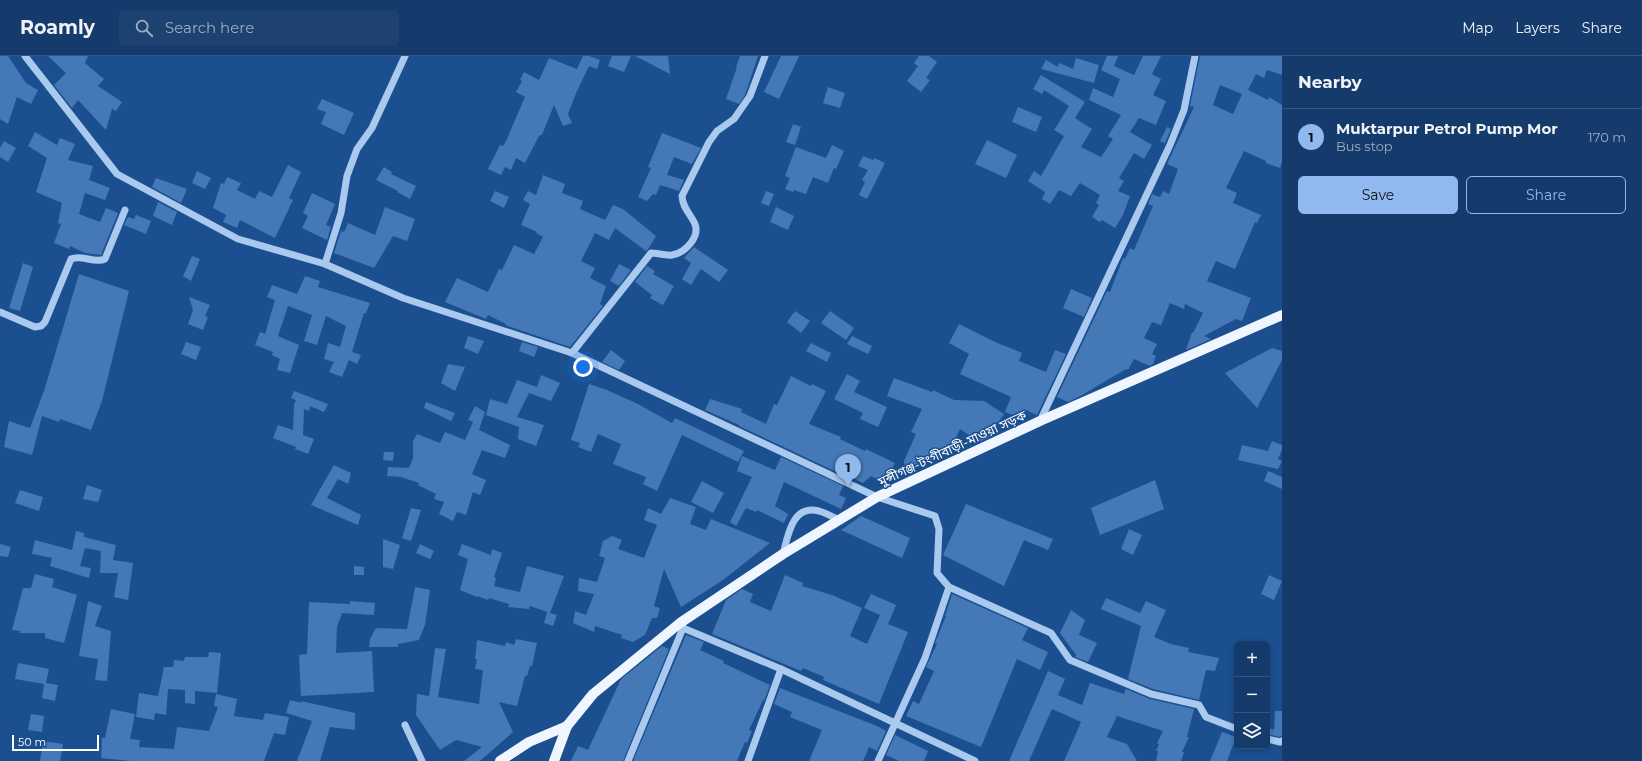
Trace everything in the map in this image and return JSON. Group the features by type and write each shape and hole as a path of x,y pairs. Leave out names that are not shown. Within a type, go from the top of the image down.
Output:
{"main road":[{"name":"মুন্সীগঞ্জ-টংগীবাড়ী-মাওয়া সড়ক","path":"567,726 593,694 682,625 783,554 877,497 1040,421 1282,315"},
{"path":"500,761 529,742 567,726"},
{"path":"554,761 567,726"}],"street":[{"path":"25,56 117,174 238,239 325,264 403,298 572,353 877,497 935,516 939,529 937,573 949,587 1051,634 1070,660 1151,694 1199,705 1206,717 1234,728"},
{"path":"325,264 341,213 347,176 357,149 372,128 405,56"},
{"path":"572,353 651,253 672,255 681,251 695,239 695,224 683,205 682,196 709,142 717,131 734,119 750,96 765,56"},
{"path":"1040,421 1170,145 1184,110 1195,56"},
{"path":"0,312 34,326 41,326 45,322 71,259 75,257 101,261 105,259 126,210"},
{"path":"783,554 791,525 797,516 804,510 819,511 839,520"},
{"path":"878,761 925,658 949,587"},
{"path":"628,761 682,625 781,669 975,761"},
{"path":"748,761 781,669"},
{"path":"405,725 422,761"},
{"path":"1270,740 1280,742 1282,741"}],"building":[{"path":"0,56 8,56 26,83 38,90 31,104 17,97 8,124 0,119"},
{"path":"48,56 88,56 85,63 104,79 98,86 122,102 116,111 112,109 106,130 78,100 72,108 54,85 66,73"},
{"path":"583,56 589,56 600,60 597,69 589,66 577,91 568,114 572,123 563,126 554,105 542,135 539,136 525,163 516,158 511,170 505,167 501,175 488,169 500,145 503,146 506,141 525,97 516,92 522,81 520,80 524,72 539,80 549,58 577,69"},
{"path":"612,56 631,56 624,72 608,66"},
{"path":"635,56 668,56 670,74"},
{"path":"740,56 758,56 745,95 739,104 726,99"},
{"path":"781,56 799,56 779,99 764,92"},
{"path":"919,56 929,56 937,62 926,78 930,80 921,92 907,81 918,66 914,63"},
{"path":"1107,56 1118,56 1114,66 1134,75 1143,56 1161,56 1152,74 1161,79 1153,95 1166,101 1156,125 1139,118 1130,132 1152,145 1144,159 1134,153 1119,178 1124,181 1118,191 1130,196 1123,215 1115,228 1102,220 1100,222 1092,217 1099,205 1096,203 1100,195 1080,183 1071,196 1059,190 1050,204 1042,199 1045,192 1028,181 1034,171 1041,176 1064,136 1054,130 1069,106 1044,90 1042,94 1033,89 1041,75 1085,102 1075,118 1092,129 1081,147 1101,157 1113,139 1108,136 1121,115 1089,100 1093,88 1113,97 1120,79 1101,70"},
{"path":"1200,56 1282,56 1282,75 1267,70 1264,78 1256,74 1248,90 1268,100 1269,97 1282,105 1282,162 1280,168 1266,163 1266,161 1244,151 1226,188 1237,193 1233,203 1261,215 1257,223 1255,222 1235,269 1216,261 1207,281 1251,298 1242,321 1236,319 1204,336 1211,339 1186,350 1192,332 1193,333 1203,313 1185,304 1184,309 1170,303 1161,325 1152,322 1144,338 1157,344 1152,354 1156,356 1153,364 1150,366 1134,359 1128,370 1126,369 1068,402 1057,397 1107,291 1110,292 1123,258 1125,259 1130,248 1134,250 1153,206 1148,204 1152,194 1160,197 1163,191 1169,194 1178,169 1167,164 1194,107 1190,106","holes":["1220,85 1242,94 1233,114 1213,105"]},
{"path":"1076,58 1099,65 1094,83 1041,69 1046,60 1058,67 1059,63 1073,69"},
{"path":"828,87 845,93 840,108 823,103"},
{"path":"322,99 354,113 344,135 321,124 326,112 317,109"},
{"path":"1018,107 1042,117 1036,132 1012,122"},
{"path":"793,124 801,127 795,145 786,142"},
{"path":"1167,127 1171,129 1165,143 1160,141"},
{"path":"35,132 57,145 60,138 75,144 68,160 93,166 89,180 110,188 105,200 85,193 79,214 100,222 106,208 118,213 101,255 85,253 70,246 69,249 54,243 61,224 58,223 62,203 36,192 47,158 28,146"},
{"path":"662,133 701,148 692,164 674,157 667,175 684,180 679,191 660,185 656,195 653,194 647,201 638,197 651,168 648,167"},
{"path":"987,140 1017,155 1006,178 975,164"},
{"path":"4,141 16,148 8,162 0,157 0,148"},
{"path":"832,145 844,151 836,169 834,168 828,183 813,177 806,194 785,189 790,178 785,176 796,147 826,158"},
{"path":"863,156 873,160 874,158 885,163 867,199 859,195 865,182 862,180 868,170 858,166"},
{"path":"288,165 301,172 289,198 293,200 275,238 240,220 237,228 223,222 226,215 213,208 221,183 224,184 227,177 241,183 237,190 255,199 259,191 272,197"},
{"path":"384,167 392,172 391,174 416,186 410,199 376,180"},
{"path":"197,171 211,178 205,189 192,183"},
{"path":"543,175 565,184 562,193 583,201 580,209 605,220 613,205 623,209 656,236 646,251 615,228 609,240 595,233 581,261 595,268 590,278 606,286 600,304 603,306 570,347 505,325 506,324 488,315 486,319 445,302 457,278 488,292 499,269 502,270 514,245 534,254 543,237 536,233 537,232 521,225 530,204 523,200 528,191 536,195"},
{"path":"156,178 187,189 181,203 152,187"},
{"path":"495,191 509,197 504,208 490,201"},
{"path":"766,191 774,194 769,206 761,203"},
{"path":"312,193 335,204 326,225 331,227 327,240 302,228 308,216 303,213"},
{"path":"158,202 177,212 172,225 153,216"},
{"path":"385,207 415,219 407,241 393,236 374,268 334,253 341,231 344,232 348,223 375,235"},
{"path":"776,207 794,216 788,230 770,222"},
{"path":"136,215 151,221 146,234 124,225 128,217 134,219"},
{"path":"694,247 728,270 719,282 701,269 691,285 682,279 691,263 684,258"},
{"path":"192,256 200,259 191,281 183,276"},
{"path":"23,263 33,267 20,311 9,308"},
{"path":"619,264 631,270 619,286 610,281"},
{"path":"647,266 655,271 653,274 674,286 663,305 650,298 652,295 635,282"},
{"path":"79,274 129,291 102,401 91,430 60,419 59,422 42,416 32,455 4,447 9,421 30,428 44,391"},
{"path":"305,276 320,281 318,287 370,303 366,313 364,313 352,352 361,355 357,364 349,360 342,377 329,372 334,362 324,359 328,343 340,347 346,326 326,316 317,345 304,341 312,315 288,306 278,336 299,345 290,373 277,370 280,359 272,355 273,352 255,345 260,332 265,334 275,300 267,297 272,285 297,294"},
{"path":"1071,289 1092,298 1084,317 1063,308"},
{"path":"189,297 210,305 205,316 208,317 203,330 188,324 193,310"},
{"path":"795,311 810,321 801,333 787,322"},
{"path":"830,311 854,328 846,340 821,323"},
{"path":"959,324 995,342 1022,353 1019,361 1046,372 1055,350 1066,354 1037,415 1026,410 1022,419 1005,412 1011,397 960,374 969,354 949,343"},
{"path":"468,336 484,341 478,354 464,348"},
{"path":"852,336 872,346 868,354 847,344"},
{"path":"186,342 201,347 196,360 181,354"},
{"path":"522,342 538,347 534,357 519,351"},
{"path":"811,343 831,353 827,362 806,351"},
{"path":"1272,348 1282,351 1282,360 1257,408 1225,373"},
{"path":"611,350 625,361 619,370 602,362"},
{"path":"448,364 465,367 455,391 441,383"},
{"path":"847,374 860,381 854,392 887,407 878,427 860,419 863,413 834,399"},
{"path":"541,375 560,383 551,401 529,393 517,417 544,425 536,446 518,439 519,427 486,415 490,399 507,404 517,380 537,387"},
{"path":"791,376 811,386 812,384 826,391 809,424 841,437 840,439 865,451 866,449 895,463 885,483 871,476 863,483 848,476 847,477 705,410 710,399 742,409 741,412 766,424 774,404 777,405"},
{"path":"894,378 932,392 933,390 954,400 984,401 1004,414 988,438 979,442 960,429 949,451 906,472 904,461 916,434 911,432 922,409 887,396"},
{"path":"589,384 607,390 638,404 672,423 675,418 744,451 738,462 682,435 657,491 643,484 646,477 613,464 621,444 598,434 591,452 578,447 580,443 571,440"},
{"path":"294,391 328,404 324,412 310,406 309,411 304,409 303,435 314,439 308,454 295,449 296,447 273,438 278,425 293,430 294,405 296,400 291,398"},
{"path":"426,402 455,413 451,421 424,408"},
{"path":"475,406 485,412 479,430 510,445 505,458 482,450 472,474 486,480 480,495 473,492 466,515 457,512 453,521 439,514 444,502 434,499 436,494 418,485 419,483 401,477 387,476 388,467 409,468 413,458 413,441 417,434 440,443 445,432 465,440 473,422 468,420"},
{"path":"1272,441 1282,445 1282,450 1278,459 1282,461 1278,469 1238,460 1242,445 1268,451"},
{"path":"384,452 394,452 393,461 383,460"},
{"path":"742,456 775,470 781,457 843,486 839,495 846,498 841,509 784,482 775,506 788,514 784,523 757,510 756,512 746,508 736,526 730,522 752,477 737,471"},
{"path":"334,465 351,473 348,484 338,479 327,498 361,515 358,525 311,505"},
{"path":"1268,471 1282,477 1282,489 1264,481"},
{"path":"1155,480 1164,509 1100,535 1091,508"},
{"path":"702,481 724,493 713,513 691,502"},
{"path":"87,485 102,490 98,502 83,499"},
{"path":"20,490 43,497 39,511 15,503"},
{"path":"670,498 696,507 690,524 706,530 711,519 770,543 723,580 681,607 664,569 654,606 660,608 657,618 652,618 645,635 633,642 621,638 622,635 595,626 594,632 573,623 575,611 586,615 594,594 578,591 579,578 597,582 605,558 599,556 603,541 612,536 622,540 618,549 644,558 657,525 644,520 648,508 661,514"},
{"path":"966,504 1053,539 1048,550 1024,540 1004,586 943,555"},
{"path":"411,508 421,510 411,541 402,538"},
{"path":"861,516 910,538 902,558 841,530"},
{"path":"1129,529 1142,535 1133,555 1121,549"},
{"path":"76,531 84,533 84,537 116,545 113,560 133,563 128,600 114,597 118,573 100,573 101,551 85,548 80,566 91,568 89,578 50,566 52,558 32,554 35,540 72,550"},
{"path":"383,539 400,545 393,569 383,567"},
{"path":"0,544 11,547 8,557 0,556"},
{"path":"420,544 434,551 430,559 416,553"},
{"path":"462,544 491,555 492,549 502,553 494,577 496,578 494,586 520,592 527,566 564,576 550,613 530,606 529,609 508,607 509,604 489,598 488,600 477,597 460,590 468,559 458,555"},
{"path":"354,566 364,567 364,575 354,575"},
{"path":"35,574 54,579 52,587 77,595 64,643 45,638 45,633 19,633 20,631 12,630 23,588 31,588"},
{"path":"785,575 803,583 802,586 832,595 862,608 850,636 867,644 880,615 864,608 871,594 896,605 888,624 908,632 879,704 823,680 824,677 803,668 801,671 712,634 726,600 742,589 753,594 750,602 771,611"},
{"path":"1269,575 1282,581 1274,600 1261,594"},
{"path":"415,587 430,590 425,625 419,640 398,644 398,647 369,647 370,639 376,628 407,629"},
{"path":"952,594 1028,628 1022,640 1048,652 1040,670 1017,659 981,747 906,716 913,701 919,704 934,671 926,667 937,644 935,643 946,616"},
{"path":"1106,598 1140,613 1146,601 1166,610 1154,637 1171,644 1189,648 1188,652 1219,658 1215,671 1206,670 1199,700 1153,689 1128,679 1141,626 1101,609"},
{"path":"88,601 102,606 95,626 111,631 107,681 95,680 98,659 79,656"},
{"path":"350,601 375,603 374,615 342,613 337,627 336,653 372,651 374,692 301,696 299,655 307,654 309,602 350,604"},
{"path":"1071,610 1085,620 1079,635 1097,643 1088,662 1075,657 1076,655 1060,633"},
{"path":"547,612 557,615 553,626 544,623"},
{"path":"686,635 704,642 700,650 724,661 723,663 770,685 764,701 763,700 749,730 752,731 747,743 745,742 737,761 633,761"},
{"path":"516,639 537,643 532,666 530,666 527,676 525,676 517,706 499,702 513,732 480,761 464,761 482,747 456,740 440,750 416,715 417,694 429,696 435,648 446,649 438,697 479,704 483,670 475,669 477,659 475,659 477,640 505,646 506,642 514,645"},
{"path":"662,646 669,649 623,761 571,761 578,746 588,750 621,679"},
{"path":"209,652 221,653 217,693 195,691 195,704 185,703 185,690 168,689 166,715 155,713 154,720 136,717 139,693 158,696 164,667 173,667 174,660 184,661 185,657 208,657"},
{"path":"18,663 49,669 46,683 58,685 55,701 42,698 44,684 15,679"},
{"path":"1048,671 1065,679 1058,695 1082,705 1090,683 1124,694 1126,689 1150,699 1194,709 1187,737 1189,737 1182,752 1184,752 1181,761 1156,761 1158,751 1156,751 1159,744 1157,743 1163,731 1117,716 1107,737 1127,744 1137,761 1064,761 1081,722 1052,709 1029,761 1009,761"},
{"path":"780,688 877,726 886,731 877,751 869,747 863,761 809,761 822,730 790,717 792,712 774,704"},
{"path":"216,694 237,699 234,716 263,720 265,713 289,717 285,735 274,733 264,761 131,761 101,758 102,738 105,738 111,709 135,714 130,739 140,740 139,747 174,749 177,727 209,731 218,707 214,706"},
{"path":"290,700 355,713 355,730 330,727 320,761 297,761 312,721 286,713"},
{"path":"1275,711 1282,711 1282,736 1279,737 1270,735 1270,728 1274,730"},
{"path":"31,714 44,716 42,732 28,730"},
{"path":"1222,732 1234,736 1234,742 1227,761 1210,761"},
{"path":"895,735 928,751 924,761 899,761 886,755"},
{"path":"43,741 63,744 60,761 40,761"}],"place":[{"name":"Muktarpur Petrol Pump Mor","path":"848,487"}]}
